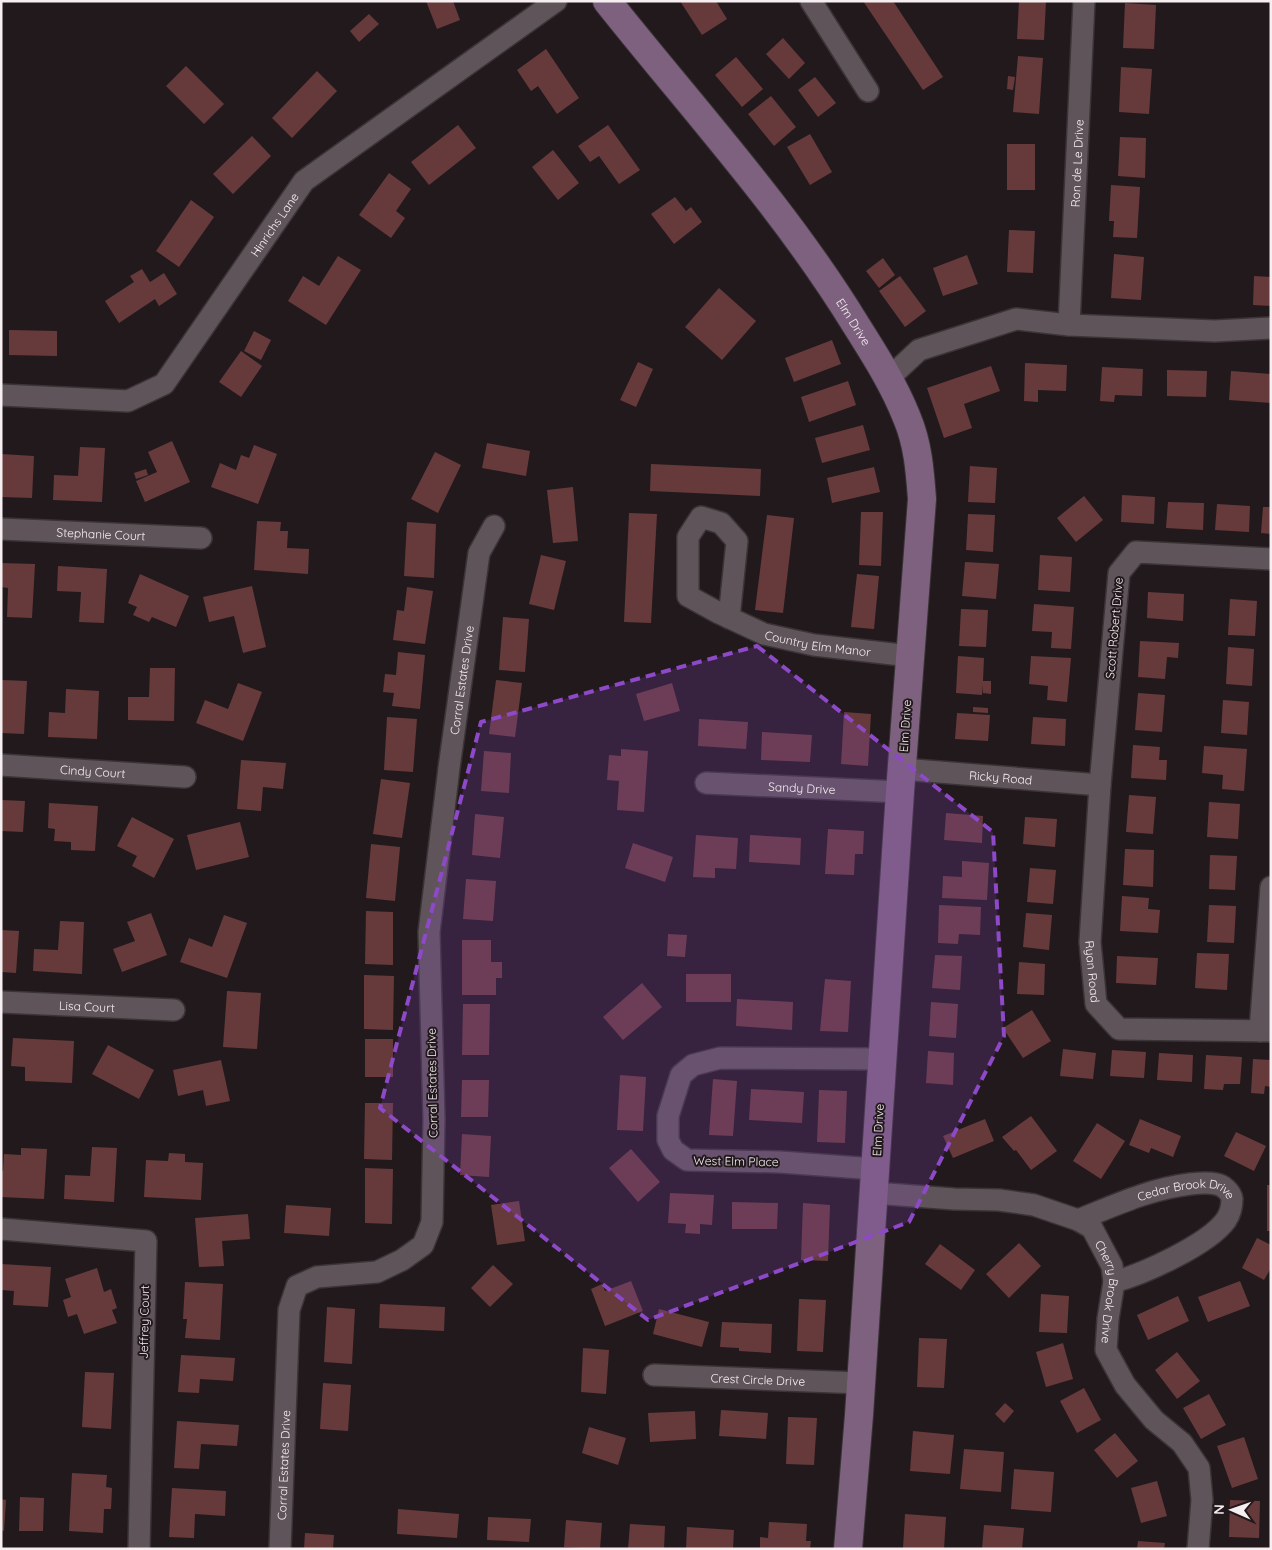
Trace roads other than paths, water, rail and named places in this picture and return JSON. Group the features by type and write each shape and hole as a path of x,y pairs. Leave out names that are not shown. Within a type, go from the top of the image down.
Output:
{"street":[{"name":"Hinrichs Lane","path":"1,394 128,401 164,384 304,181 556,1"},
{"name":"Elm Drive","path":"608,1 772,203 837,294 889,378 908,419 920,462 922,499 848,1549"},
{"path":"811,1 868,91"},
{"name":"Ron de Le Drive","path":"1069,325 1084,1"},
{"path":"889,378 920,350 1016,319 1069,325 1215,331 1271,328"},
{"name":"Corral Estates Drive","path":"280,1549 289,1310 297,1286 317,1277 377,1272 394,1264 423,1244 432,1222 434,1119 429,932 449,768 479,552 494,526"},
{"name":"Stephanie Court","path":"1,529 201,538"},
{"name":"Scott Robert Drive","path":"1100,786 1118,573 1136,552 1271,559"},
{"name":"Country Elm Manor","path":"730,618 764,634 814,645 910,656"},
{"name":"Cindy Court","path":"1,765 185,776"},
{"name":"Ricky Road","path":"901,781 1100,786"},
{"name":"Sandy Drive","path":"706,783 901,781"},
{"name":"Ryan Road","path":"1100,786 1090,942 1096,1004 1119,1029 1265,1031"},
{"path":"1265,1031 1271,887"},
{"name":"Lisa Court","path":"1,1002 174,1010"},
{"name":"West Elm Place","path":"874,1181 780,1162 687,1160 673,1150 668,1140 668,1116 681,1075 693,1065 720,1058 882,1060"},
{"name":"Cherry Brook Drive","path":"874,1181 954,1199 999,1200 1034,1205 1078,1220 1092,1228 1112,1266 1114,1282 1108,1319 1106,1350 1125,1385 1154,1420 1182,1443 1199,1468 1202,1500 1198,1549"},
{"name":"Cedar Brook Drive","path":"1078,1220 1152,1191 1176,1186 1198,1183 1217,1184 1227,1190 1232,1197 1231,1211 1226,1221 1210,1235 1189,1250 1134,1276 1114,1282"},
{"name":"Jeffrey Court","path":"1,1229 146,1241 139,1549"},
{"name":"Crest Circle Drive","path":"654,1375 861,1383"}]}
